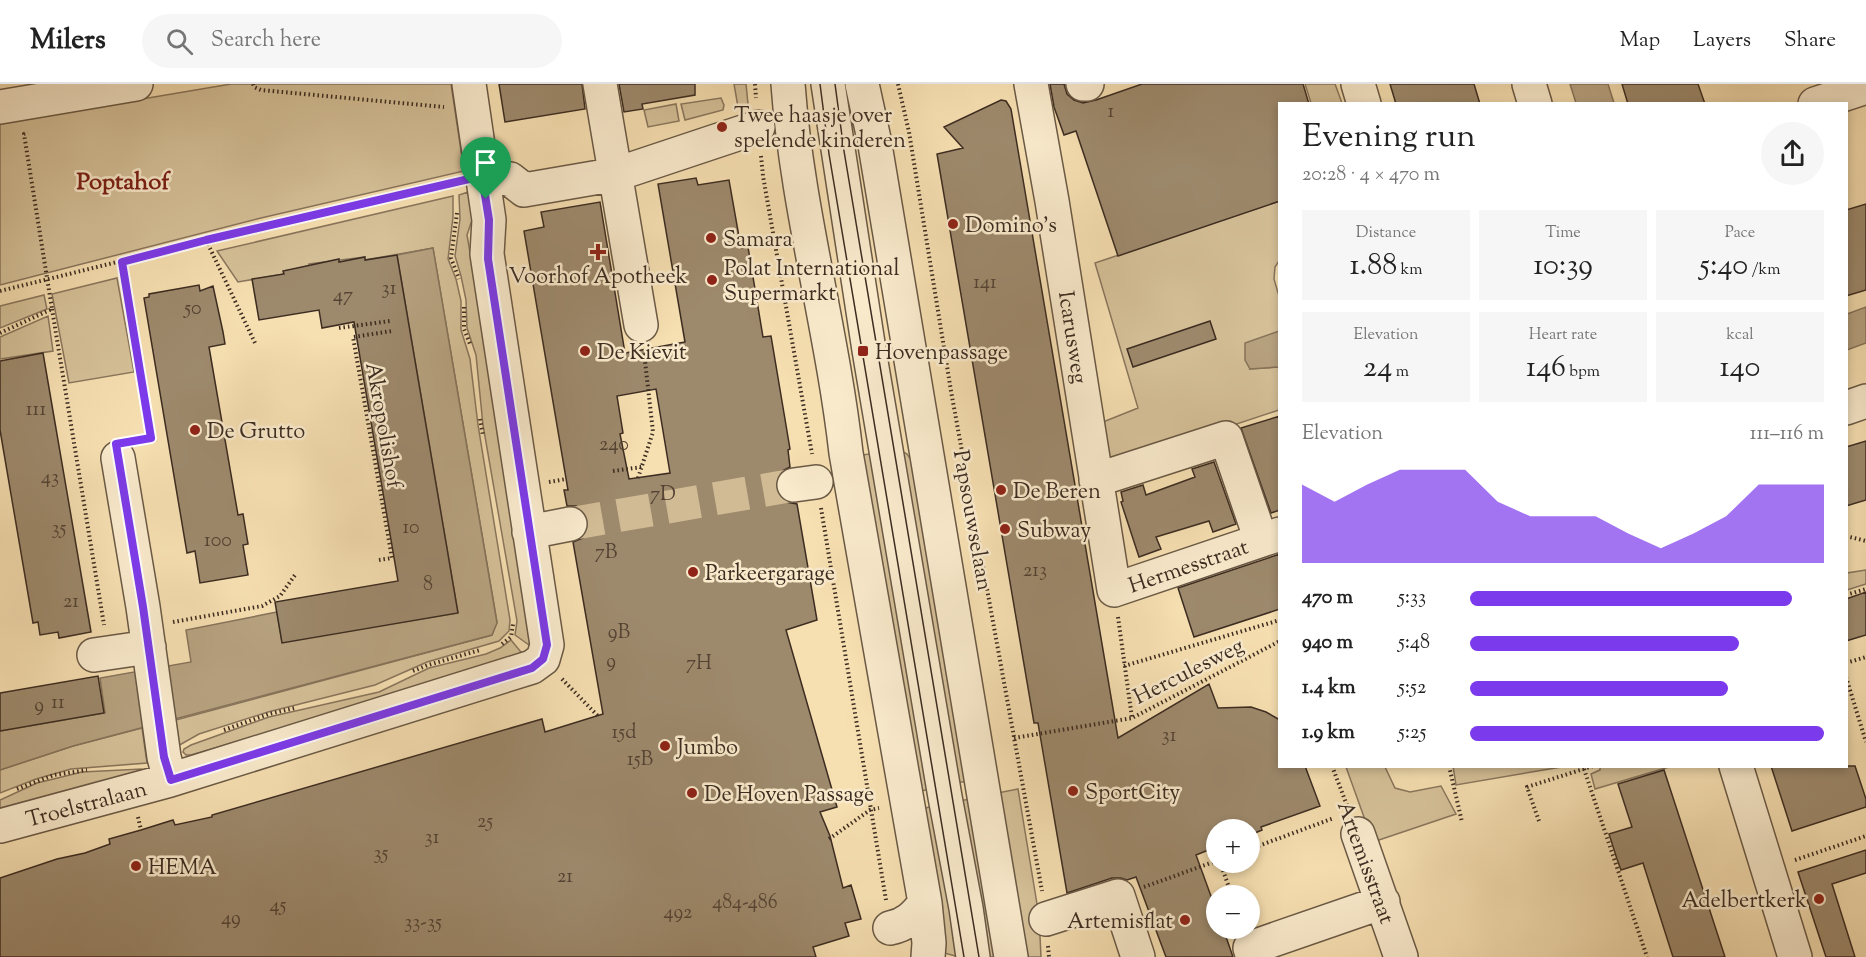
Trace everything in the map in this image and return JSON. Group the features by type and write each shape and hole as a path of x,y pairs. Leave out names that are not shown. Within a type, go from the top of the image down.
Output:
{"street":[{"path":"0,107 136,84"},
{"path":"600,84 641,325"},
{"path":"788,84 791,128 798,173 925,903 929,943 927,957"},
{"path":"828,84 867,338 973,957"},
{"name":"Papsouwselaan","path":"864,84 1011,957"},
{"name":"Icarusweg","path":"1031,84 1114,590"},
{"path":"1358,84 1363,102"},
{"path":"1529,84 1534,102"},
{"path":"1821,102 1866,87"},
{"name":"Troelstralaan","path":"0,826 491,694 543,659 547,645 488,254 489,220 464,184 471,98"},
{"path":"464,184 510,179 524,190 616,174 758,127"},
{"path":"1848,407 1866,401"},
{"name":"Hermesstraat","path":"1096,480 1226,438 1270,537 1114,590"},
{"path":"118,458 164,757 171,780"},
{"path":"529,532 570,524"},
{"path":"101,654 150,655"},
{"path":"1737,768 1795,957"},
{"name":"Artemisstraat","path":"1353,823 1401,957"},
{"path":"1046,919 1118,896 1138,957"},
{"path":"1253,957 1250,948 1383,902"},
{"path":"890,928 908,922 925,903"}],"path":[{"path":"253,84 261,90 434,105 471,98"},
{"name":"Papsouwselaan","path":"898,84 909,132 951,392 1044,900 1048,957"},
{"path":"758,127 763,176 807,417 805,483 890,928"},
{"path":"35,132 24,134 52,309 101,654"},
{"path":"0,291 206,240 464,184"},
{"path":"457,210 451,258 460,285"},
{"path":"206,240 255,343"},
{"path":"118,458 116,444 151,438 122,262"},
{"path":"463,301 464,329 471,348"},
{"path":"0,333 52,309"},
{"path":"339,328 390,321"},
{"name":"Akropolishof","path":"379,560 392,558 353,337 392,331 384,322"},
{"path":"638,478 653,432 641,325"},
{"path":"480,414 485,447"},
{"path":"613,471 642,467"},
{"path":"1848,536 1866,541"},
{"path":"200,618 262,606 280,596 295,575"},
{"path":"1848,594 1866,589"},
{"name":"Herculesweg","path":"1114,590 1131,718 1278,643"},
{"path":"491,647 502,644 511,637 514,620"},
{"path":"1124,666 1278,621"},
{"path":"407,674 428,664 481,650"},
{"path":"1848,662 1866,657"},
{"path":"1848,684 1866,742"},
{"path":"219,732 269,714 301,706"},
{"path":"1014,738 1131,718"},
{"name":"Artemisstraat","path":"1333,768 1353,823"},
{"path":"1449,768 1462,822"},
{"path":"1539,821 1527,787 1588,768"},
{"path":"15,790 54,775 90,770"},
{"path":"1584,770 1647,957"},
{"path":"1260,846 1353,823"},
{"path":"1769,868 1866,836"},
{"path":"1118,896 1206,866"}],"shaded area":[{"path":"231,84 451,84 464,171 261,218 0,285 0,123"},
{"path":"734,84 746,84 748,104 738,107"},
{"path":"1305,84 1335,84 1342,102 1311,102"},
{"path":"1570,84 1608,84 1614,102 1576,102"},
{"path":"721,98 724,105 723,110 685,120 681,104"},
{"path":"676,104 679,121 648,127 644,110"},
{"path":"468,192 473,217 467,235 536,633 529,645 515,635 517,621 483,425 476,355 467,328 466,300 455,256 460,219 459,195"},
{"path":"453,196 448,259 461,301 461,330 470,359 478,425 510,620 509,631 499,641 427,662 375,685 268,712 199,734 176,747 172,721 492,635 497,622 433,248 365,260 364,257 309,264 309,267 284,271 284,274 238,282 217,251"},
{"path":"1278,201 1278,262 1275,267 1274,279 1278,293 1278,332 1250,369 1278,367 1278,410 1101,469 1093,426 1138,408 1095,263"},
{"path":"433,248 497,623 492,635 73,746 0,770 0,731 105,713 100,678 191,662 186,630 277,612 282,642 458,613 397,255"},
{"path":"117,278 134,372 69,383 52,294"},
{"path":"44,295 47,309 0,328 0,306"},
{"path":"1866,307 1866,343 1848,350 1848,314"},
{"path":"48,316 53,351 0,359 0,337"},
{"path":"1278,331 1278,367 1250,369 1245,360 1245,343"},
{"path":"900,450 907,454 914,464 977,780 955,783"},
{"path":"874,453 931,789 910,793 857,456"},
{"path":"1866,570 1866,584 1848,590 1848,573"},
{"path":"511,640 521,652 506,663 191,755 183,752 191,745 269,717 379,692 429,668 486,654"},
{"path":"142,728 147,763 71,769 0,793 0,770 73,746"},
{"path":"1346,768 1385,768 1395,788 1410,792 1441,786 1456,814 1373,842"},
{"path":"1453,768 1555,768 1456,785"},
{"path":"1600,768 1666,768 1595,789 1591,774"},
{"path":"141,769 139,773 0,814 0,800 37,783 82,772"},
{"path":"1018,789 1039,916 1041,957 1019,957 992,794"},
{"path":"981,797 1005,957 985,957 959,801"},
{"path":"934,806 959,957 937,951 913,811"}],"building":[{"path":"499,84 582,84 585,109 505,122"},
{"path":"619,84 695,84 695,95 642,104 643,109 624,112"},
{"path":"1050,84 1064,84 1067,94 1083,103 1142,84 1303,84 1308,102 1278,102 1278,202 1118,256 1076,131 1064,135 1054,107"},
{"path":"1390,84 1474,84 1479,102 1395,102"},
{"path":"1622,84 1698,84 1704,102 1627,102"},
{"path":"1001,100 1006,101 1011,109 1118,738 1209,684 1218,708 1251,707 1278,719 1278,768 1306,768 1320,806 1261,827 1260,831 1260,819 1206,819 1206,851 1196,855 1207,885 1206,939 1227,939 1233,957 1166,957 1136,877 1127,880 1112,878 1067,893 1038,723 1034,723 937,154 963,148 944,127"},
{"path":"696,178 698,185 729,180 741,248 748,247 763,337 771,336 790,449 788,450 790,467 777,477 776,488 779,496 786,502 797,504 817,620 786,630 837,807 820,812 830,836 843,888 851,885 861,919 845,923 849,936 813,947 816,957 0,957 0,878 57,859 85,853 110,844 109,839 173,820 175,825 212,817 212,815 542,719 545,732 603,714 573,542 583,538 587,531 588,521 584,511 576,506 567,506 564,490 568,490 524,231 544,227 541,212 600,202 625,353 685,342 658,184","holes":["656,389 670,473 629,479 620,434 623,433 617,396"]},
{"path":"1866,204 1866,290 1848,295 1848,209"},
{"path":"397,255 458,613 282,643 275,602 398,581 354,322 322,328 319,310 259,320 252,279 284,274 283,271 339,259 339,262 365,257 365,260"},
{"name":"De Grutto","path":"199,285 200,291 213,286 223,332 225,344 209,347 238,515 243,514 248,544 243,545 248,575 200,583 195,551 187,553 144,298 149,297 149,294"},
{"path":"1210,321 1216,339 1133,367 1127,349"},
{"path":"43,353 91,632 59,638 58,632 40,635 38,622 33,623 0,430 0,361"},
{"path":"1278,417 1278,511 1271,513 1241,428"},
{"path":"1866,441 1866,500 1848,505 1848,446"},
{"path":"1214,462 1236,524 1213,532 1209,521 1156,537 1161,549 1139,557 1121,502 1123,501 1121,492 1143,485 1146,495 1195,477 1192,469"},
{"path":"1278,555 1278,610 1194,637 1178,588"},
{"path":"1866,592 1866,635 1848,640 1848,598"},
{"path":"98,676 104,713 0,731 0,693"},
{"path":"1848,766 1855,766 1866,799 1866,807 1792,831 1772,768 1848,768"},
{"path":"1664,770 1725,957 1673,957 1643,863 1621,870 1617,859 1609,834 1632,827 1618,784"},
{"name":"Adelbertkerk","path":"1866,850 1866,873 1832,884 1855,957 1826,957 1798,872"}],"tunnel":[{"path":"570,524 794,485"}],"tram line":[{"path":"820,84 829,154 964,957"},
{"path":"835,84 844,151 979,957"}],"place":[{"name":"Twee haasje over spelende kinderen","path":"722,127"},
{"name":"Domino's","path":"953,224"},
{"name":"Samara","path":"711,238"},
{"name":"Voorhof Apotheek","path":"598,252"},
{"name":"Polat International Supermarkt","path":"712,280"},
{"name":"De Kievit","path":"585,351"},
{"name":"Hovenpassage","path":"863,351"},
{"name":"De Grutto","path":"195,430"},
{"name":"De Beren","path":"1001,490"},
{"name":"Subway","path":"1005,529"},
{"name":"Parkeergarage","path":"693,572"},
{"name":"Jumbo","path":"665,746"},
{"name":"SportCity","path":"1073,791"},
{"name":"De Hoven Passage","path":"692,793"},
{"name":"HEMA","path":"136,866"},
{"name":"Adelbertkerk","path":"1819,899"},
{"name":"Artemisflat","path":"1185,920"}],"district":[{"name":"Poptahof","path":"123,181"}],"route":[{"path":"482,176 486,199 489,220 488,254 547,645 543,659 532,668 171,780 164,757 143,607 116,444 151,438 122,262 206,240 482,176"}]}
